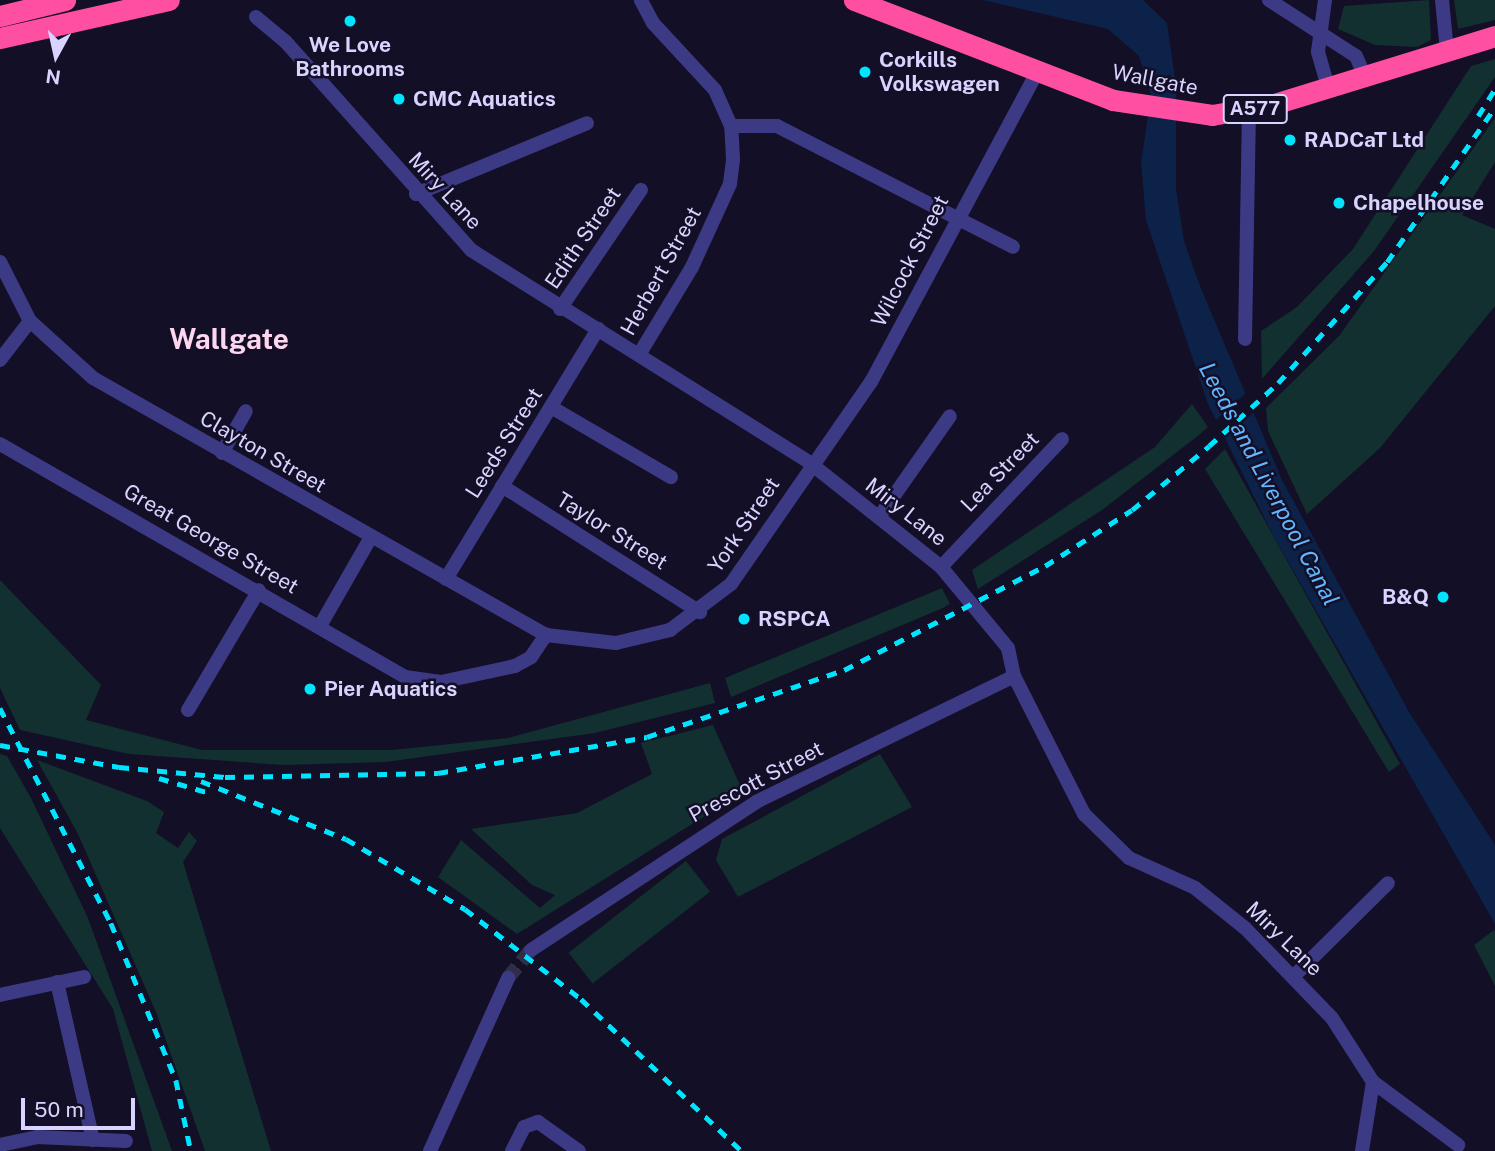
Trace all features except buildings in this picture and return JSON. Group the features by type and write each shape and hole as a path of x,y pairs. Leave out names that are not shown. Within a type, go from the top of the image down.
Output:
{"highway":[{"path":"0,16 65,0"},
{"path":"0,38 169,0"},
{"name":"Wallgate","path":"855,0 1037,72 1151,109 1180,113 1249,111 1495,36"}],"street":[{"path":"641,0 653,23 715,90 731,126 777,126 1013,247"},
{"path":"1269,0 1320,36 1356,57 1365,77"},
{"path":"1325,0 1320,36 1328,88"},
{"path":"1442,0 1447,51"},
{"name":"Miry Lane","path":"256,17 285,41 416,194 471,250 560,309 640,354 810,463 941,567 1003,640 1017,668 1014,676 1084,814 1104,837 1147,869 1195,888 1294,976 1332,1018 1373,1082"},
{"name":"Wilcock Street","path":"810,463 871,382 955,218 1037,72"},
{"path":"1245,339 1249,111"},
{"path":"416,194 587,123"},
{"name":"Herbert Street","path":"640,354 692,267 730,184 731,126"},
{"name":"Edith Street","path":"560,309 640,190"},
{"name":"Clayton Street","path":"0,262 30,321 93,378 546,635"},
{"path":"0,360 30,321"},
{"name":"Leeds Street","path":"446,579 597,329"},
{"path":"551,407 671,477"},
{"path":"222,453 246,411"},
{"path":"880,517 950,416"},
{"name":"Lea Street","path":"941,567 1062,439"},
{"name":"Great George Street","path":"0,444 259,590 399,674 441,682 503,670 531,657 546,635"},
{"name":"York Street","path":"546,635 627,642 670,630 700,612 731,584 810,463"},
{"name":"Taylor Street","path":"502,486 700,612"},
{"path":"320,626 371,537"},
{"path":"188,710 259,590"},
{"name":"Prescott Street","path":"531,950 756,802 1014,676"},
{"path":"1294,976 1388,883"},
{"path":"0,995 84,977"},
{"path":"430,1151 508,978"},
{"path":"57,982 93,1140"},
{"path":"1362,1151 1373,1082 1458,1145"},
{"path":"512,1151 524,1127 538,1122 579,1151"},
{"path":"0,1145 37,1137 126,1141"}],"green space":[{"path":"1429,0 1431,40 1417,47 1375,45 1338,29 1344,6"},
{"path":"1454,0 1495,0 1495,20 1458,29"},
{"path":"1495,59 1495,77 1374,251 1262,379 1261,331 1297,307 1353,249 1471,66"},
{"path":"1495,118 1495,162 1462,215 1495,229 1495,306 1380,448 1307,514 1268,431 1266,408 1339,336"},
{"path":"1192,404 1208,427 1199,435 1102,510 978,589 972,570 1155,447"},
{"path":"1225,449 1400,764 1389,772 1205,469"},
{"path":"0,580 101,685 86,720 202,750 392,750 508,738 710,683 715,703 595,733 386,762 283,765 129,754 20,730 0,688"},
{"path":"942,588 950,604 943,608 731,697 725,678"},
{"path":"713,725 743,792 517,934 438,877 461,840 540,908 555,895 532,885 471,829 577,813 652,774 641,743"},
{"path":"0,754 7,756 31,798 88,918 172,1151 152,1151 113,1009 0,828"},
{"path":"880,754 912,807 738,897 716,860 722,839"},
{"path":"37,760 147,801 164,812 156,833 178,848 189,832 197,841 183,862 271,1151 205,1151 156,1012 78,834"},
{"path":"686,861 710,892 593,983 569,953"},
{"path":"1494,930 1495,932 1495,986 1474,945"}],"water":[{"name":"Leeds and Liverpool Canal","path":"983,0 1143,0 1167,23 1176,85 1176,189 1184,241 1200,286 1282,480 1409,712 1495,845 1495,924 1274,537 1208,404 1146,220 1141,163 1151,95 1139,56 1108,29"}],"pier":[{"path":"1246,393 1254,412 1221,442 1213,423"}],"tunnel":[{"path":"508,978 531,950"}],"railway":[{"path":"1478,116 1495,89"},
{"path":"0,745 119,767 225,777 438,773 647,737 844,670 1045,566 1132,510 1209,446 1278,383 1387,262 1495,107"},
{"path":"0,708 111,923 176,1080 191,1151"},
{"path":"159,778 213,794"},
{"path":"201,781 346,839 465,909 581,999 742,1151"}],"place":[{"name":"We Love Bathrooms","path":"350,21"},
{"name":"Corkills Volkswagen","path":"865,72"},
{"name":"CMC Aquatics","path":"399,99"},
{"name":"RADCaT Ltd","path":"1290,140"},
{"name":"Chapelhouse","path":"1339,203"},
{"name":"B&Q","path":"1443,597"},
{"name":"RSPCA","path":"744,619"},
{"name":"Pier Aquatics","path":"310,689"}],"district":[{"name":"Wallgate","path":"229,339"}]}
